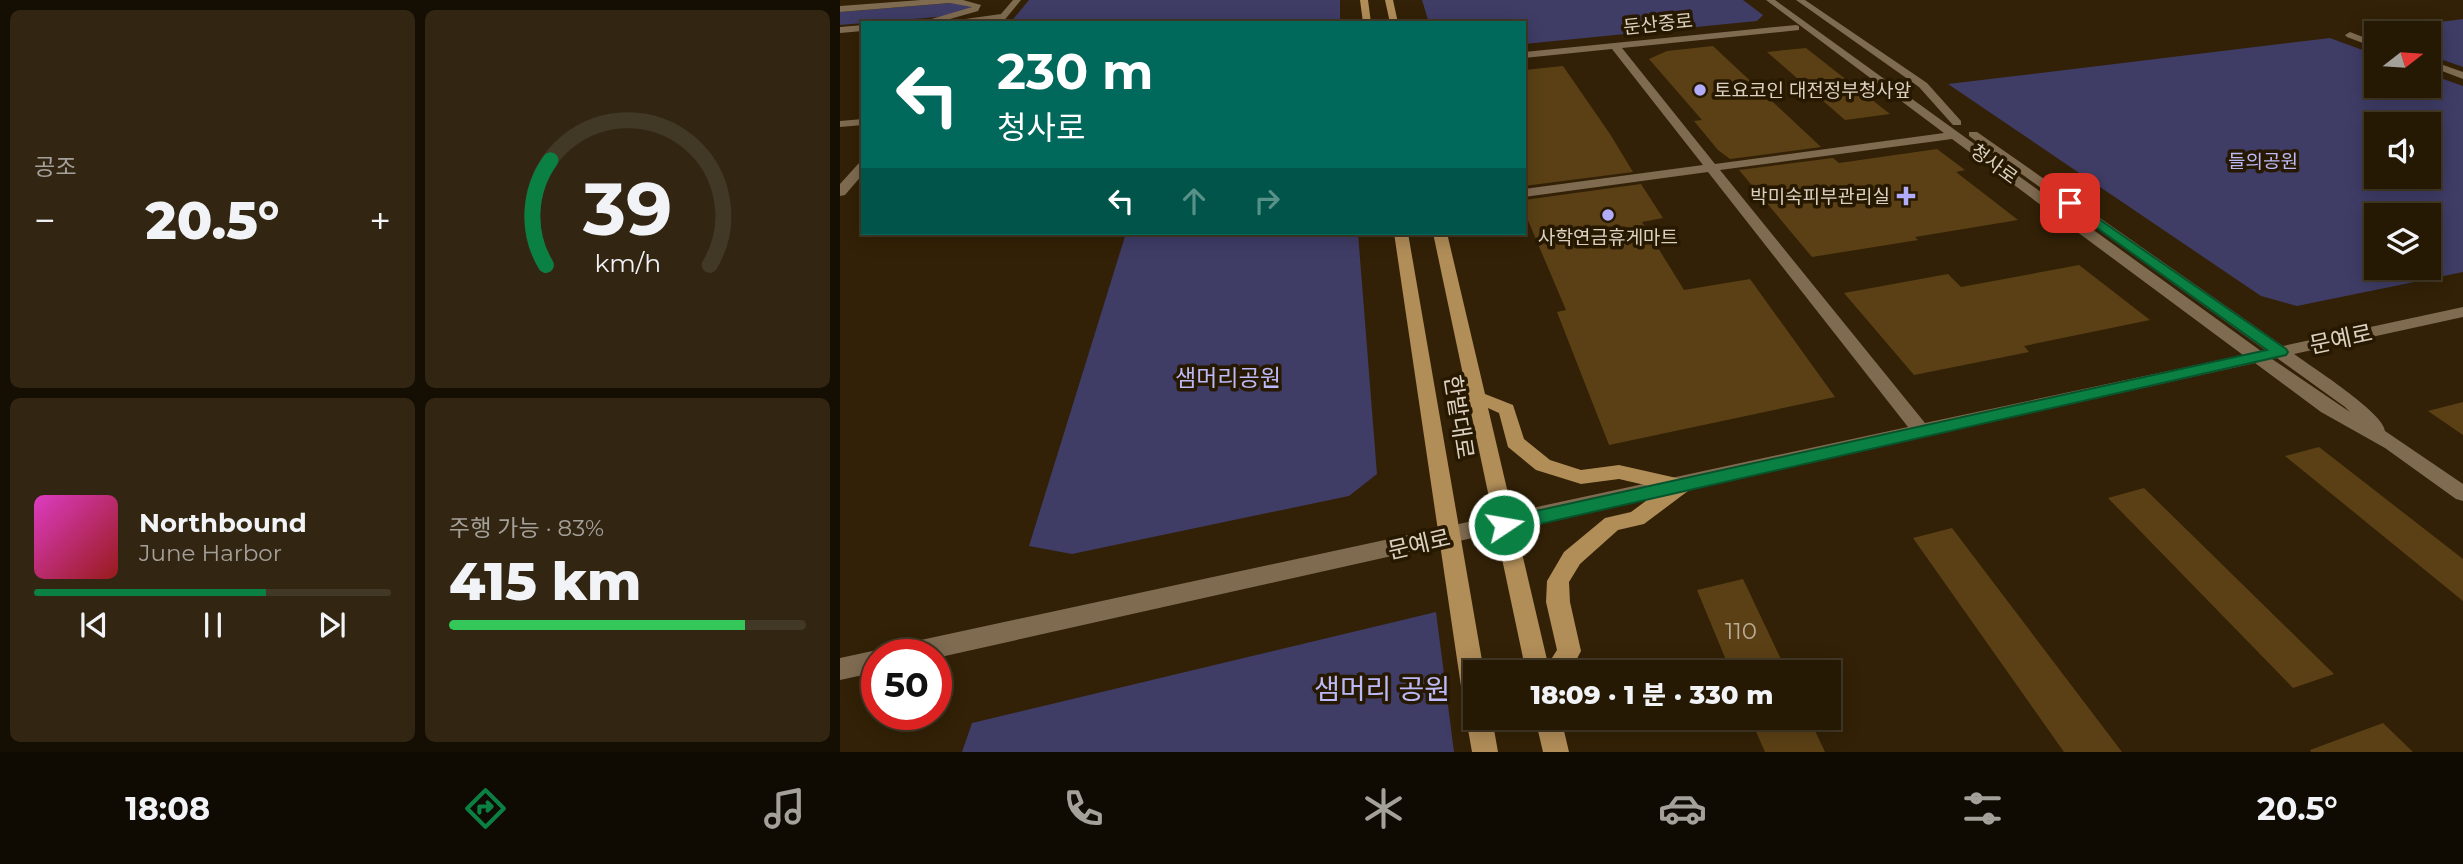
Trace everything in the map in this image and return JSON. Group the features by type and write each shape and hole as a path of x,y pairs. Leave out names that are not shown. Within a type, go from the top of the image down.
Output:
{"main road":[{"path":"1363,0 1367,21"},
{"path":"1389,0 1394,21"},
{"name":"한밭대로","path":"1401,235 1470,660"},
{"name":"한밭대로","path":"1440,235 1535,660"},
{"path":"1476,397 1507,409 1515,442 1543,465 1581,477 1619,472 1681,485"},
{"path":"1564,660 1569,651 1558,602 1558,581 1572,558 1603,530 1612,524 1637,519 1681,485"},
{"path":"1481,730 1485,752"},
{"path":"1551,730 1556,752"}],"street":[{"path":"840,9 951,0 977,5 963,15 933,21"},
{"path":"985,20 1004,0"},
{"path":"964,21 1000,20 1017,0"},
{"path":"1759,0 1882,92 1940,125"},
{"name":"청사로","path":"1770,0 1940,125 1955,129 2280,352 2351,403 2392,443"},
{"name":"청사로","path":"1784,0 2327,408 2392,443 2463,494"},
{"path":"1526,193 1955,129 1923,85 1800,0"},
{"path":"840,30 861,28"},
{"name":"둔산중로","path":"1526,55 1796,28"},
{"path":"2350,35 2364,40"},
{"path":"1615,46 1922,432"},
{"path":"2441,68 2463,76"},
{"path":"840,124 861,122"},
{"path":"840,192 861,168"},
{"name":"문예로","path":"952,644 1450,537 2463,312"},
{"path":"840,669 861,664"}],"green space":[{"path":"1029,0 1340,0 1340,21 1012,21"},
{"path":"1422,0 1743,0 1763,15 1757,21 1526,44 1526,21 1428,21"},
{"path":"952,3 971,6 970,9 949,16 861,21 861,23 840,25 840,12"},
{"path":"2463,19 2463,67 2441,59 2441,22"},
{"name":"들의공원","path":"2330,38 2364,51 2364,98 2441,98 2441,78 2463,86 2463,272 2441,277 2441,203 2364,203 2364,280 2424,280 2297,306 2261,296 1948,84"},
{"name":"샘머리공원","path":"1125,235 1358,235 1377,474 1349,496 1072,554 1029,546"},
{"name":"샘머리 공원","path":"1436,612 1454,752 962,752 972,723"}],"building":[{"path":"1713,46 1821,147 1730,159 1718,150 1694,121 1702,120 1649,59 1667,51"},
{"path":"1806,48 1890,114 1845,120 1767,52"},
{"path":"1563,66 1633,172 1526,186 1526,70"},
{"path":"1937,149 1965,170 1956,172 2018,220 1812,257 1739,170 1833,158 1839,163"},
{"path":"1641,184 1663,218 1642,222 1684,290 1750,279 1835,397 1609,445 1557,312 1566,310 1526,216 1526,200"},
{"path":"2079,265 2150,320 2024,346 2029,352 1914,375 1844,293 1948,274 1961,287"},
{"path":"2463,402 2463,435 2428,411"},
{"path":"2319,447 2463,559 2463,601 2285,456"},
{"path":"2144,488 2334,674 2293,688 2108,498"},
{"path":"1952,528 2122,752 2064,752 1913,538"},
{"path":"1743,579 1781,660 1726,660 1697,590"},
{"path":"2383,723 2413,752 2310,750"},
{"path":"1755,730 1815,730 1825,752 1765,752"}],"place":[{"name":"토요코인 대전정부청사앞","path":"1700,90"},
{"name":"박미숙피부관리실","path":"1906,196"},
{"name":"사학연금휴게마트","path":"1608,215"}],"route":[{"path":"1504,525 2280,352 2070,203"}]}
